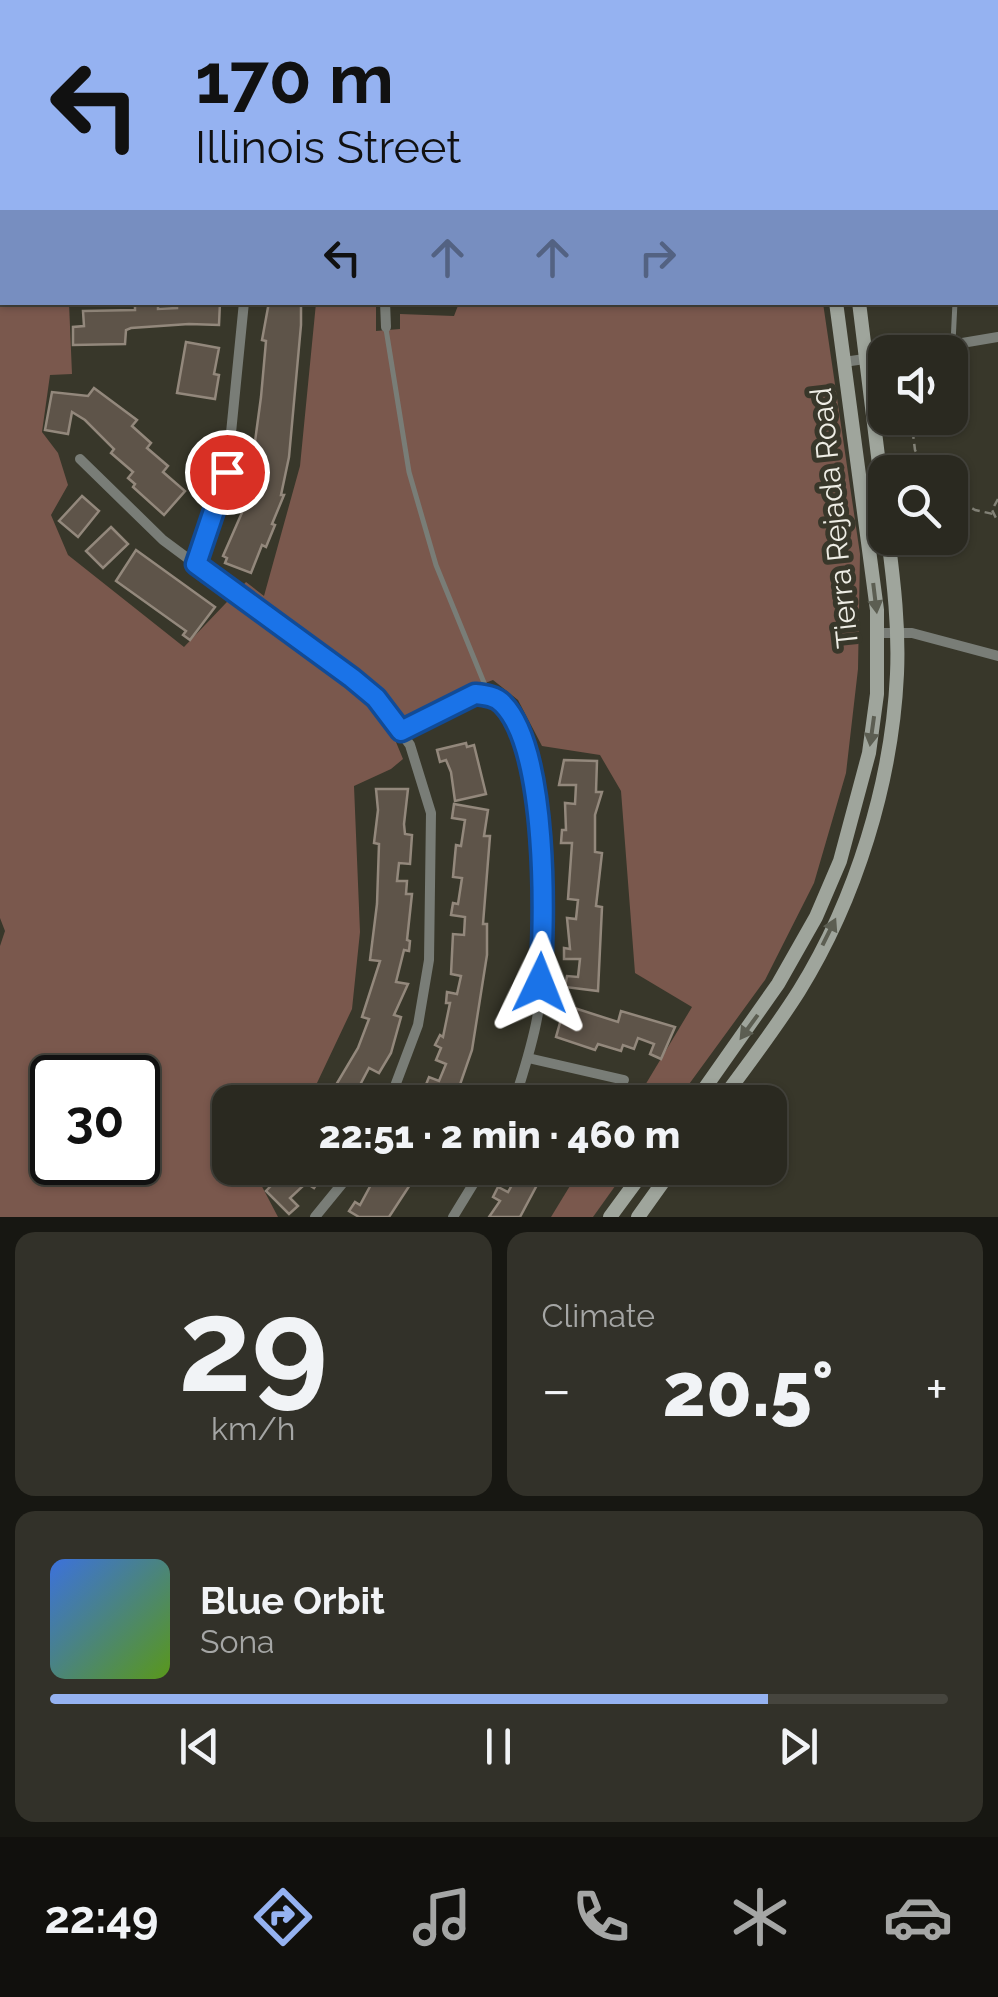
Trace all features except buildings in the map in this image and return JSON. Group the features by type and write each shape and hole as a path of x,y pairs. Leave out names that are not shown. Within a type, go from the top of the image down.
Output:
{"main road":[{"name":"Tierra Rejada Road","path":"707,1085 800,948 840,861 874,726 877,610 836,305"},
{"name":"Tierra Rejada Road","path":"859,305 878,455"},
{"name":"Tierra Rejada Road","path":"732,1085 801,988 850,886 884,771 897,679 890,555"},
{"path":"610,1217 634,1185"},
{"path":"638,1217 661,1185"}],"street":[{"path":"196,564 227,472 244,305"},
{"path":"386,305 386,327"},
{"path":"968,343 998,337"},
{"path":"844,362 866,359"},
{"path":"80,458 163,540 376,698 410,745 430,812 429,960 418,1025 395,1085"},
{"path":"877,633 897,632 943,640 998,656"},
{"path":"401,731 475,694 489,695 503,704 514,722 530,763 538,800 542,952 538,1013 519,1085"},
{"path":"528,1058 624,1080"},
{"path":"315,1217 342,1185"},
{"path":"453,1217 472,1185"}],"lane":[{"path":"953,335 955,305"},
{"path":"386,327 410,472 436,565 489,695"}],"path":[{"path":"998,499 993,505 998,522"},
{"path":"968,506 993,514"}],"shaded area":[{"path":"0,305 69,305 72,374 50,375 42,432 58,453 68,485 51,515 68,555 184,647 246,582 264,596 300,466 316,305 376,305 376,331 400,329 400,314 454,316 458,305 823,305 860,554 858,669 846,773 814,883 765,980 688,1085 645,1085 692,1007 635,973 621,791 600,755 542,746 518,700 493,680 429,704 391,730 403,759 354,786 360,932 352,1009 316,1085 212,1085 212,1185 261,1185 278,1217 0,1217 0,946 5,931 0,918"},
{"path":"571,1185 616,1185 593,1217 551,1217"}],"route":[{"path":"227,472 196,564 352,678 376,698 401,731 475,694 489,695 503,704 530,763 538,800 540,983"}]}
